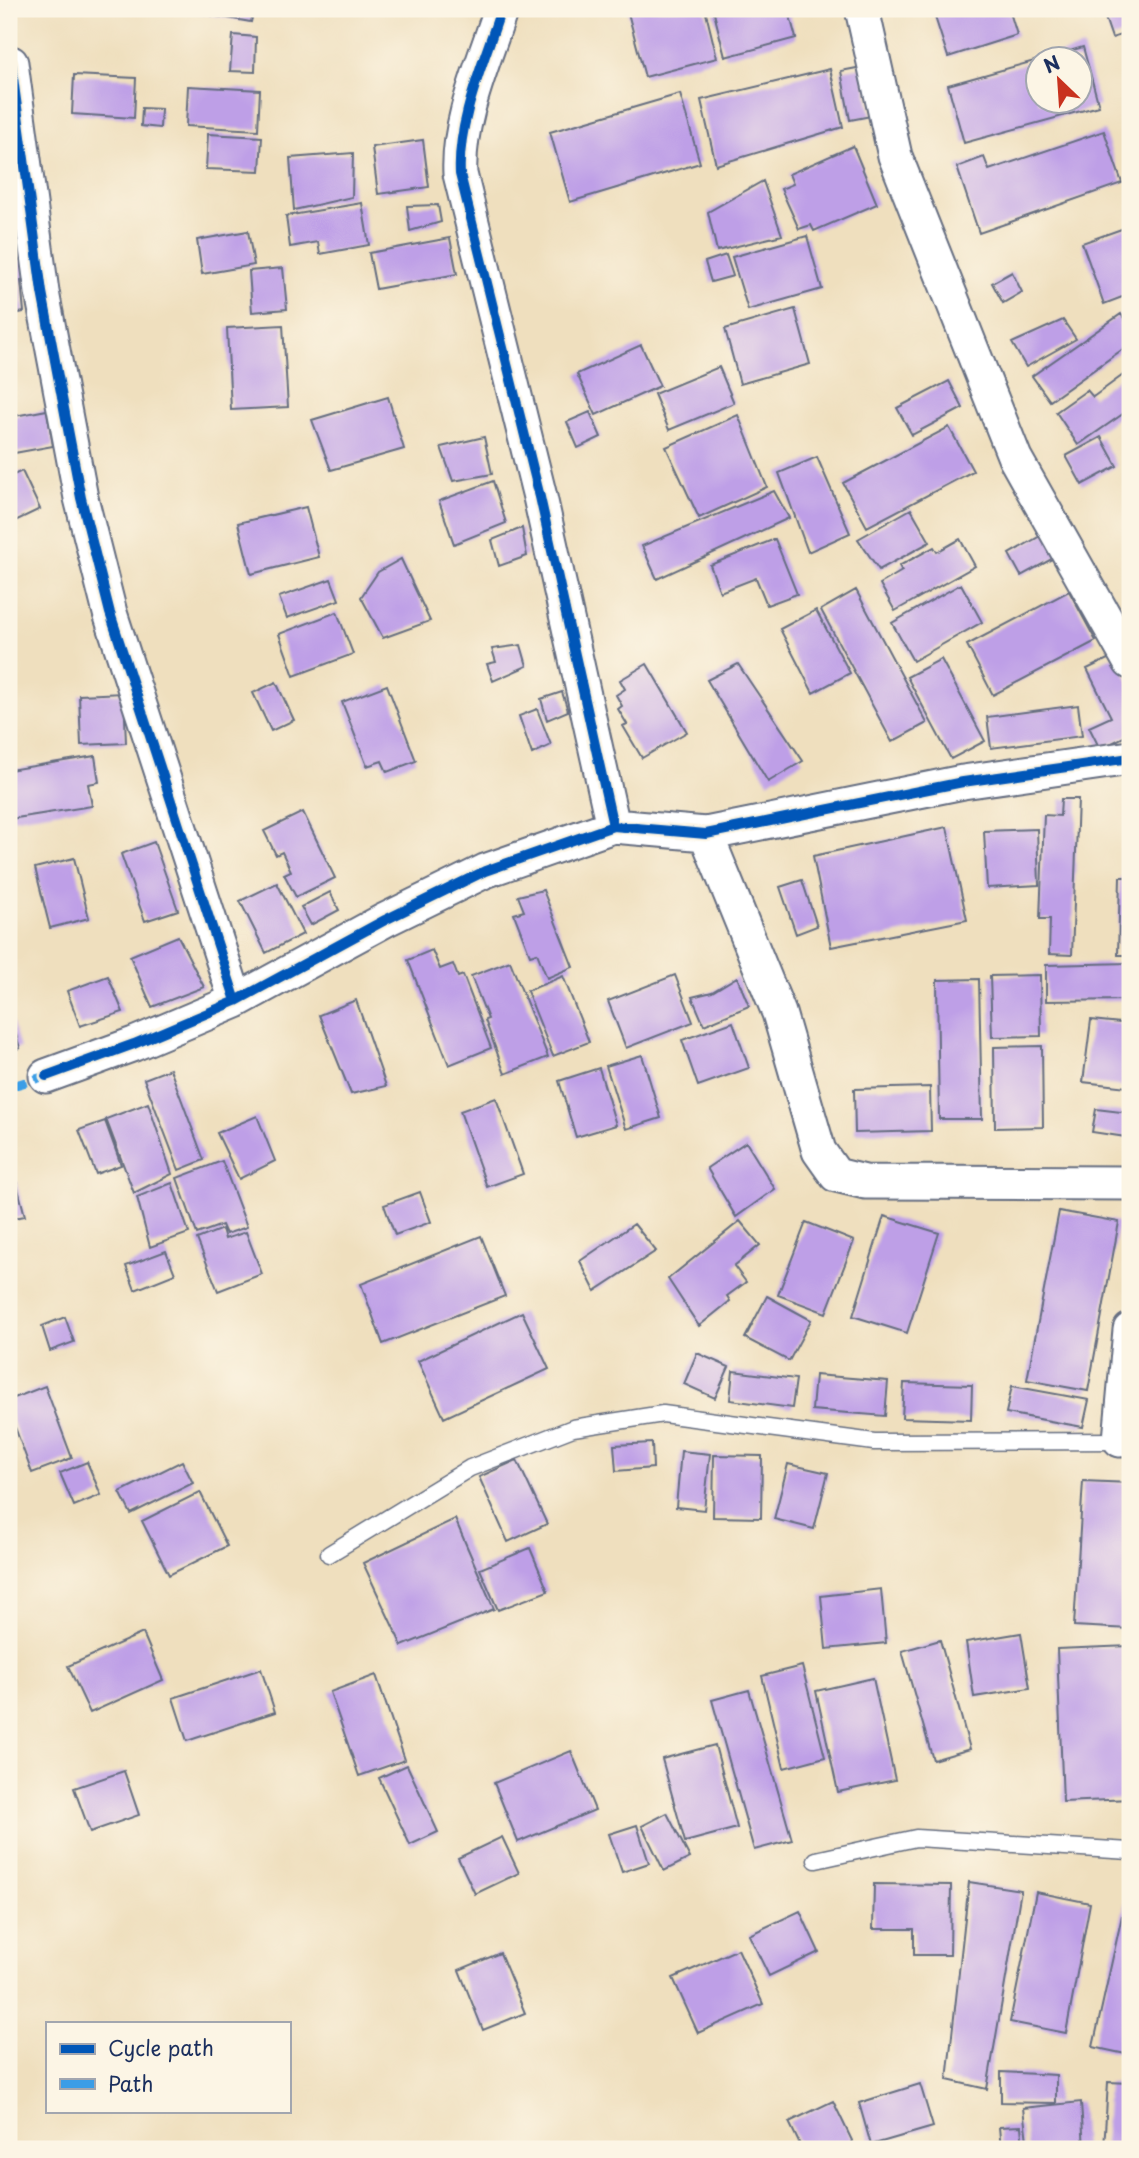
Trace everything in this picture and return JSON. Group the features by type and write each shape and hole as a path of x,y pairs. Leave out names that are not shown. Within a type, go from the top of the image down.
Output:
{"street":[{"path":"501,9 468,112 459,151 460,174 540,497 613,825"},
{"path":"862,9 895,156 1015,458 1130,662"},
{"path":"11,63 42,292 81,498 110,613 236,1001"},
{"path":"46,1076 134,1044 236,1001 386,920 485,871 613,825 706,834 963,782 1130,758"},
{"path":"706,834 779,1013 819,1151 836,1175 865,1182 1130,1183"},
{"path":"1125,1441 1130,1330"}],"lane":[{"path":"329,1554 470,1468 573,1428 663,1414 874,1441 1125,1441"},
{"path":"816,1860 916,1838 1130,1851"}],"building":[{"path":"192,9 254,9 251,22 192,12"},
{"path":"627,9 705,9 717,58 645,77"},
{"path":"731,9 788,9 796,38 725,57 714,13"},
{"path":"949,9 1009,9 1017,35 948,57 934,14"},
{"path":"1102,9 1130,9 1130,32 1112,38"},
{"path":"233,35 256,37 255,72 230,71"},
{"path":"1024,64 1024,116 1063,116 964,143 948,85"},
{"path":"862,67 871,116 850,120 841,71"},
{"path":"830,69 843,127 716,165 701,100"},
{"path":"74,75 136,78 134,118 72,114"},
{"path":"188,86 260,90 258,130 186,126"},
{"path":"1094,88 1099,106 1094,107"},
{"path":"680,94 700,163 570,202 550,132"},
{"path":"142,108 161,109 160,128 141,126"},
{"path":"1104,131 1122,183 979,233 957,167 984,157 989,170"},
{"path":"208,134 262,137 260,171 206,169"},
{"path":"423,140 429,187 378,194 372,147"},
{"path":"853,146 877,204 814,231 811,225 799,229 781,189 793,184 789,174"},
{"path":"353,153 352,197 294,210 290,158"},
{"path":"763,181 782,235 717,251 708,212"},
{"path":"9,188 18,237 9,238"},
{"path":"362,203 369,245 320,254 318,242 290,247 286,216"},
{"path":"438,205 441,222 410,231 407,206"},
{"path":"1130,226 1130,294 1104,304 1082,243"},
{"path":"248,231 254,265 202,274 197,240"},
{"path":"807,236 822,289 748,310 732,257"},
{"path":"450,238 457,274 376,289 369,253"},
{"path":"726,255 733,276 711,282 705,262"},
{"path":"24,259 28,279 21,281 24,312 9,315 9,262"},
{"path":"283,268 287,309 252,312 249,271"},
{"path":"1012,272 1022,292 1003,303 992,283"},
{"path":"795,309 810,364 740,384 725,329"},
{"path":"1121,314 1130,327 1130,344 1050,401 1032,376"},
{"path":"1063,320 1076,339 1026,367 1012,343"},
{"path":"283,325 288,407 231,410 227,328"},
{"path":"641,345 660,386 596,415 577,374"},
{"path":"719,367 734,403 669,430 654,394"},
{"path":"1130,370 1130,409 1078,445 1056,412 1087,390 1093,397"},
{"path":"949,381 963,408 912,435 897,408"},
{"path":"388,397 404,449 331,470 312,420"},
{"path":"47,410 53,446 9,454 9,417"},
{"path":"590,412 601,437 578,448 567,422"},
{"path":"738,415 767,487 699,518 666,447"},
{"path":"949,427 973,471 867,527 843,483"},
{"path":"484,437 492,474 453,481 441,447"},
{"path":"1101,437 1117,466 1082,485 1066,456"},
{"path":"817,457 850,533 808,552 779,473"},
{"path":"22,471 40,509 9,524 9,477"},
{"path":"493,481 506,523 454,544 439,501"},
{"path":"774,491 789,518 657,579 642,546"},
{"path":"306,507 319,557 251,574 238,523"},
{"path":"911,509 930,542 879,570 858,539"},
{"path":"522,528 527,556 499,566 492,540"},
{"path":"1049,531 1061,554 1021,576 1009,554"},
{"path":"775,539 797,594 767,605 756,578 720,592 710,565"},
{"path":"960,539 975,566 895,611 880,584 902,571 899,566 934,547 937,552"},
{"path":"401,559 430,621 383,638 361,597 378,572"},
{"path":"331,579 339,600 287,618 279,597"},
{"path":"961,584 982,622 913,661 892,623"},
{"path":"856,590 927,723 892,742 821,610"},
{"path":"1069,591 1096,641 993,695 967,645"},
{"path":"816,610 850,673 813,693 780,629"},
{"path":"337,612 353,654 294,676 279,634"},
{"path":"521,645 527,666 493,681 487,664 496,662 492,649"},
{"path":"1116,655 1130,683 1130,734 1100,749 1089,727 1111,717 1087,669"},
{"path":"941,659 985,741 951,759 907,677"},
{"path":"647,664 687,732 642,758 623,726 627,724 618,709 622,706 616,695 625,689 620,680"},
{"path":"738,664 803,761 768,782 707,680"},
{"path":"276,682 294,720 271,731 253,693"},
{"path":"387,685 416,761 387,772 382,761 367,766 342,702"},
{"path":"562,692 568,711 547,720 541,699"},
{"path":"124,693 126,743 81,745 79,695"},
{"path":"1078,705 1082,736 991,748 987,717"},
{"path":"537,709 551,745 532,754 519,716"},
{"path":"95,756 99,782 88,784 92,806 10,819 9,770"},
{"path":"1061,799 1078,799 1072,955 1049,954 1050,919 1040,919 1044,815 1060,816"},
{"path":"303,812 335,878 296,897 284,874 291,871 282,852 276,855 264,831"},
{"path":"947,827 967,920 831,947 813,856"},
{"path":"1037,829 1039,885 987,888 984,831"},
{"path":"154,842 178,910 145,921 121,854"},
{"path":"74,858 89,918 50,928 35,868"},
{"path":"1120,877 1130,877 1130,955 1118,955"},
{"path":"802,880 817,926 796,934 780,887"},
{"path":"277,883 303,934 266,953 240,901"},
{"path":"543,890 573,967 547,978 537,953 530,955 514,914 524,911 518,896"},
{"path":"330,892 339,910 311,925 301,907"},
{"path":"178,936 204,987 152,1007 130,956"},
{"path":"432,950 440,969 453,964 458,977 463,975 491,1048 449,1065 408,960"},
{"path":"510,961 548,1057 505,1074 471,976"},
{"path":"1130,963 1130,1000 1046,1001 1046,965"},
{"path":"675,975 693,1022 626,1048 608,1001"},
{"path":"1040,975 1041,1036 992,1037 990,976"},
{"path":"108,976 123,1012 80,1026 67,991"},
{"path":"563,976 589,1042 553,1056 527,991"},
{"path":"737,977 749,1006 704,1025 692,997 712,992"},
{"path":"979,979 982,1119 939,1119 937,980"},
{"path":"356,1000 386,1086 351,1094 319,1015"},
{"path":"9,1011 20,1048 9,1051"},
{"path":"1091,1020 1130,1024 1127,1087 1083,1082"},
{"path":"733,1022 749,1068 698,1086 682,1040"},
{"path":"1042,1046 1043,1127 995,1128 994,1047"},
{"path":"642,1055 661,1118 626,1129 606,1066"},
{"path":"599,1068 616,1125 576,1137 559,1081"},
{"path":"170,1069 204,1160 179,1170 144,1079"},
{"path":"930,1087 931,1131 855,1133 854,1089"},
{"path":"496,1098 523,1174 487,1187 460,1111"},
{"path":"148,1103 172,1174 134,1193 106,1119"},
{"path":"1096,1109 1130,1113 1126,1137 1092,1132"},
{"path":"257,1116 275,1161 239,1179 217,1133"},
{"path":"105,1121 121,1165 96,1174 79,1130"},
{"path":"746,1142 775,1189 736,1217 707,1168"},
{"path":"222,1161 247,1227 226,1234 222,1225 197,1234 177,1178"},
{"path":"15,1177 25,1216 9,1219 9,1179"},
{"path":"172,1183 189,1233 150,1247 137,1197"},
{"path":"420,1192 431,1222 395,1235 384,1205"},
{"path":"1059,1211 1119,1222 1088,1391 1027,1380"},
{"path":"884,1216 939,1233 907,1333 853,1316"},
{"path":"740,1221 760,1245 734,1266 746,1282 727,1296 730,1301 699,1326 668,1279"},
{"path":"806,1222 854,1241 826,1313 778,1295"},
{"path":"634,1224 656,1251 595,1291 580,1261"},
{"path":"222,1229 225,1239 246,1232 262,1274 218,1291 197,1239"},
{"path":"481,1236 505,1296 383,1344 361,1284"},
{"path":"166,1251 175,1274 135,1290 126,1266"},
{"path":"767,1296 811,1320 789,1361 745,1338"},
{"path":"522,1312 549,1369 444,1418 418,1361"},
{"path":"65,1317 74,1342 50,1351 42,1326"},
{"path":"697,1353 729,1367 715,1398 684,1384"},
{"path":"733,1371 796,1379 792,1408 730,1400"},
{"path":"815,1375 888,1381 885,1416 812,1410"},
{"path":"904,1383 972,1385 971,1420 902,1418"},
{"path":"45,1386 72,1458 32,1473 9,1411 9,1400"},
{"path":"1012,1386 1089,1400 1083,1427 1006,1413"},
{"path":"652,1443 653,1468 616,1471 614,1445"},
{"path":"681,1451 710,1454 704,1510 676,1507"},
{"path":"714,1455 762,1456 761,1518 713,1517"},
{"path":"517,1460 547,1524 508,1542 479,1477"},
{"path":"182,1461 193,1483 131,1514 120,1492"},
{"path":"87,1462 101,1495 74,1506 60,1473"},
{"path":"788,1464 828,1473 814,1529 774,1519"},
{"path":"1083,1481 1130,1483 1130,1629 1074,1626"},
{"path":"200,1492 227,1546 169,1575 142,1521"},
{"path":"455,1519 494,1609 402,1646 363,1563"},
{"path":"530,1548 548,1591 498,1610 480,1569"},
{"path":"881,1589 886,1643 826,1649 821,1596"},
{"path":"143,1633 163,1680 90,1713 68,1666"},
{"path":"1021,1633 1030,1688 974,1697 966,1642"},
{"path":"940,1640 970,1749 933,1760 902,1651"},
{"path":"1130,1646 1130,1799 1063,1802 1057,1649"},
{"path":"802,1666 825,1757 784,1768 762,1676"},
{"path":"261,1669 275,1712 187,1741 173,1698"},
{"path":"376,1675 405,1760 359,1776 330,1692"},
{"path":"873,1678 895,1780 838,1792 816,1691"},
{"path":"749,1690 792,1840 754,1850 712,1700"},
{"path":"715,1745 737,1828 685,1842 662,1759"},
{"path":"571,1751 595,1810 518,1842 494,1783"},
{"path":"407,1765 438,1832 410,1845 379,1778"},
{"path":"124,1771 139,1815 90,1832 74,1788"},
{"path":"667,1813 690,1858 664,1871 642,1826"},
{"path":"637,1825 649,1863 622,1872 609,1834"},
{"path":"502,1837 519,1873 475,1894 458,1858"},
{"path":"969,1882 1021,1890 987,2089 947,2080"},
{"path":"874,1884 951,1885 950,1955 914,1955 914,1929 873,1929"},
{"path":"1130,1884 1130,2055 1093,2047"},
{"path":"1036,1892 1090,1903 1066,2033 1010,2022"},
{"path":"800,1911 819,1952 769,1976 749,1935"},
{"path":"738,1949 763,2004 698,2033 673,1978"},
{"path":"500,1953 525,2013 483,2030 459,1970"},
{"path":"1001,2072 1056,2075 1056,2103 1001,2102"},
{"path":"1108,2082 1130,2083 1130,2149 1104,2149"},
{"path":"920,2084 933,2127 871,2145 859,2103"},
{"path":"833,2101 856,2149 802,2149 789,2122"},
{"path":"1081,2102 1084,2149 1028,2149 1023,2108"},
{"path":"1021,2126 1023,2149 1001,2149 999,2127"}],"marked path":[{"path":"9,1087 46,1076"},
{"path":"453,2147 469,2149"}],"cycle path":[{"path":"501,9 467,112 460,153 460,174 540,497 613,826"},
{"path":"11,63 42,292 81,498 110,613 236,1001"},
{"path":"46,1076 134,1044 236,1001 385,920 485,871 613,826 706,834 963,782 1130,758"}]}
